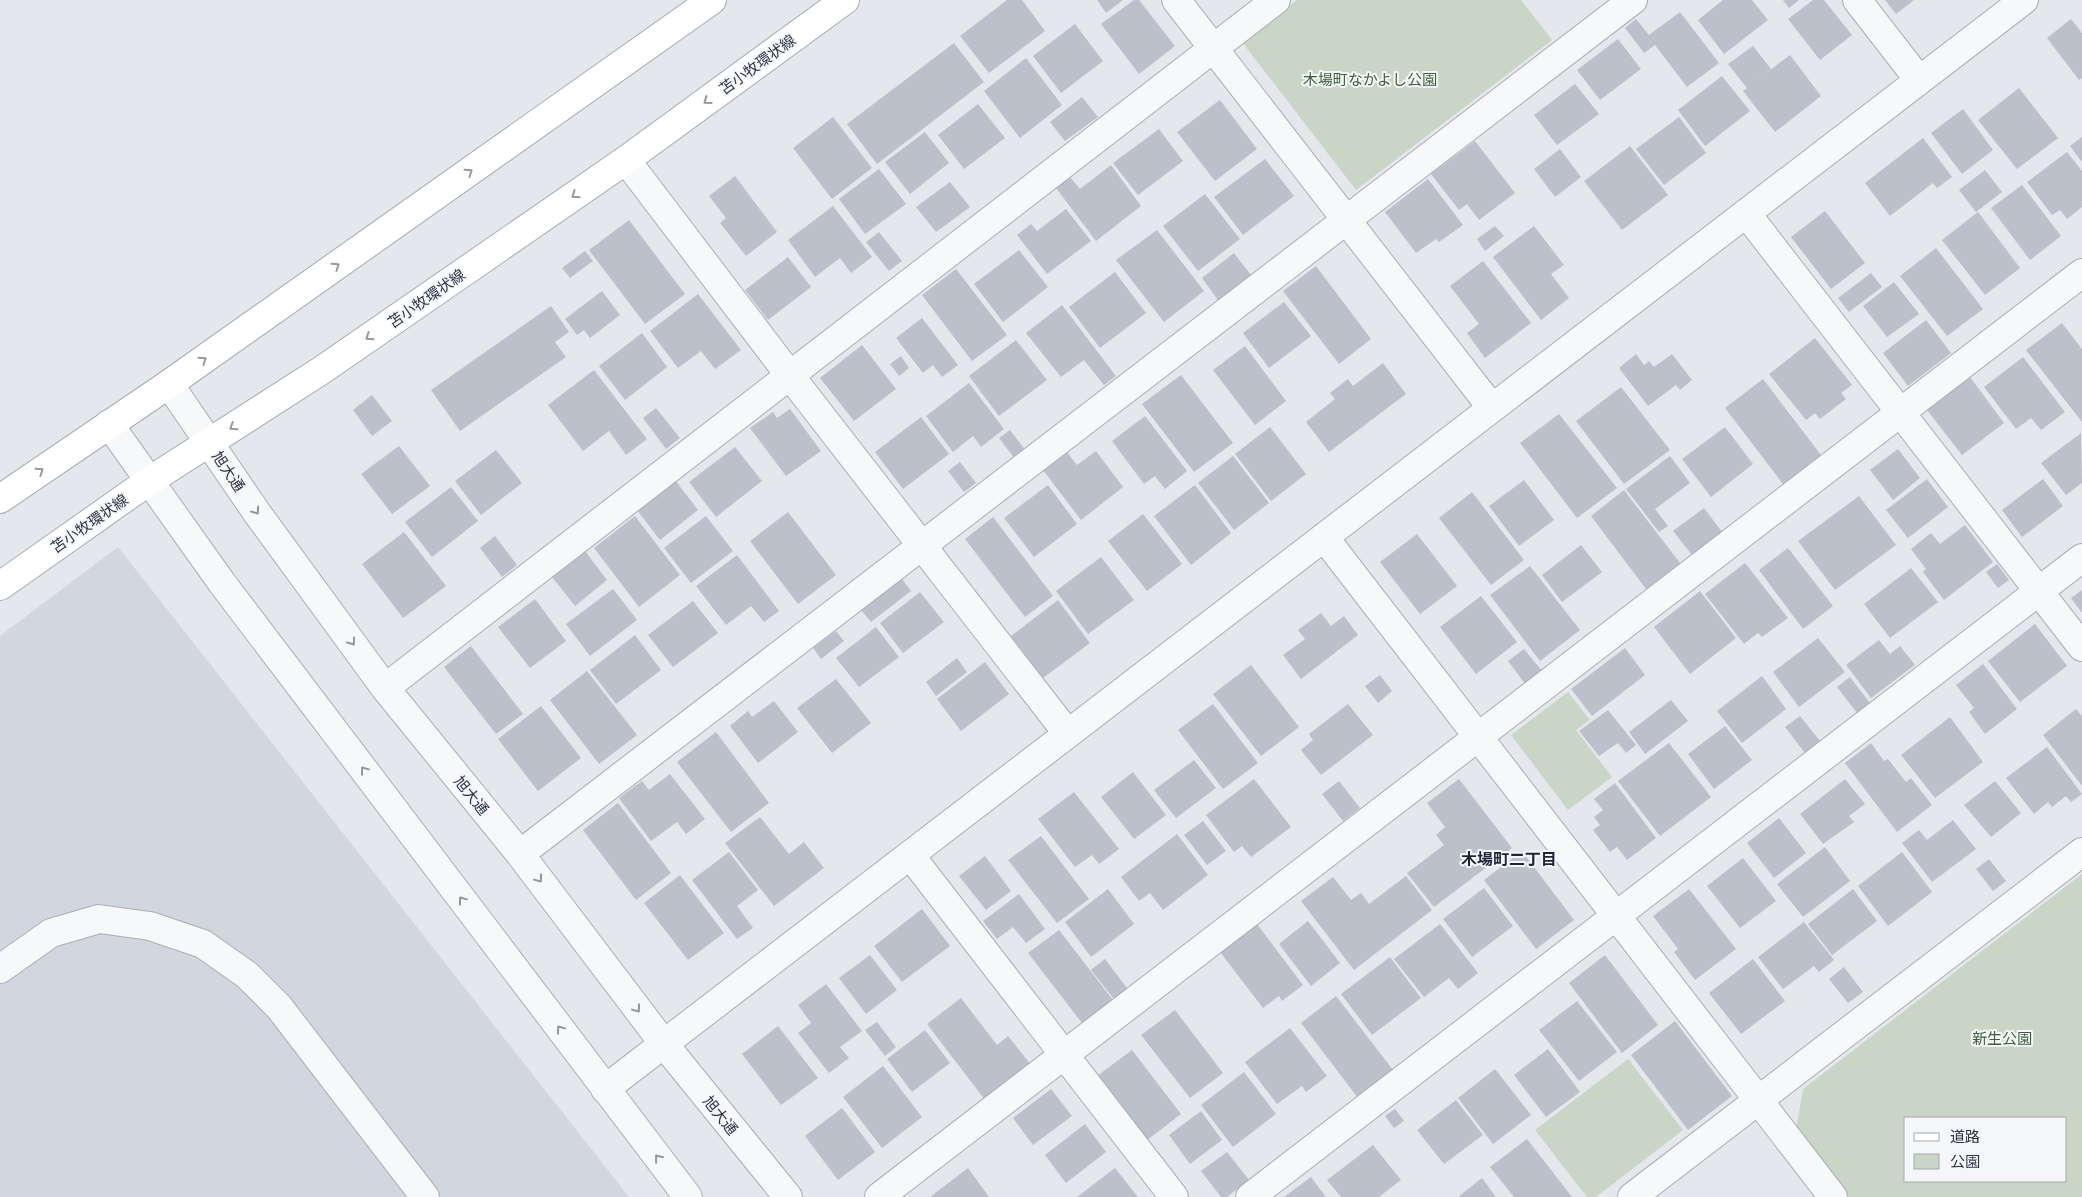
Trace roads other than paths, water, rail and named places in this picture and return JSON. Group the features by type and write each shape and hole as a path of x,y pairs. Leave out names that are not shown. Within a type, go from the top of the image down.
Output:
{"main road":[{"path":"0,499 169,384 712,0"},
{"name":"苫小牧環状線","path":"0,586 149,481 322,370 626,160 845,0"}],"street":[{"path":"1176,0 1492,408"},
{"path":"385,688 1276,0"},
{"path":"520,854 1633,0"},
{"path":"1857,0 1919,80"},
{"path":"605,1089 2024,0"},
{"path":"626,160 790,376 1068,734"},
{"path":"1746,213 2082,647"},
{"path":"879,1197 2082,273"},
{"name":"旭大通","path":"169,384 257,513 385,688 520,854 664,1044 788,1197"},
{"path":"109,424 222,583 688,1197"},
{"path":"1324,537 1833,1197"},
{"path":"1250,1197 2082,558"},
{"path":"1632,1197 2082,852"},
{"path":"910,855 1174,1197"},
{"path":"0,969 51,933 99,919 150,926 203,944 247,975 279,1007 425,1197"}],"district":[{"name":"木場町二丁目","path":"1509,858"}],"park label":[{"name":"木場町なかよし公園","path":"1370,79"},
{"name":"新生公園","path":"2002,1038"}]}
